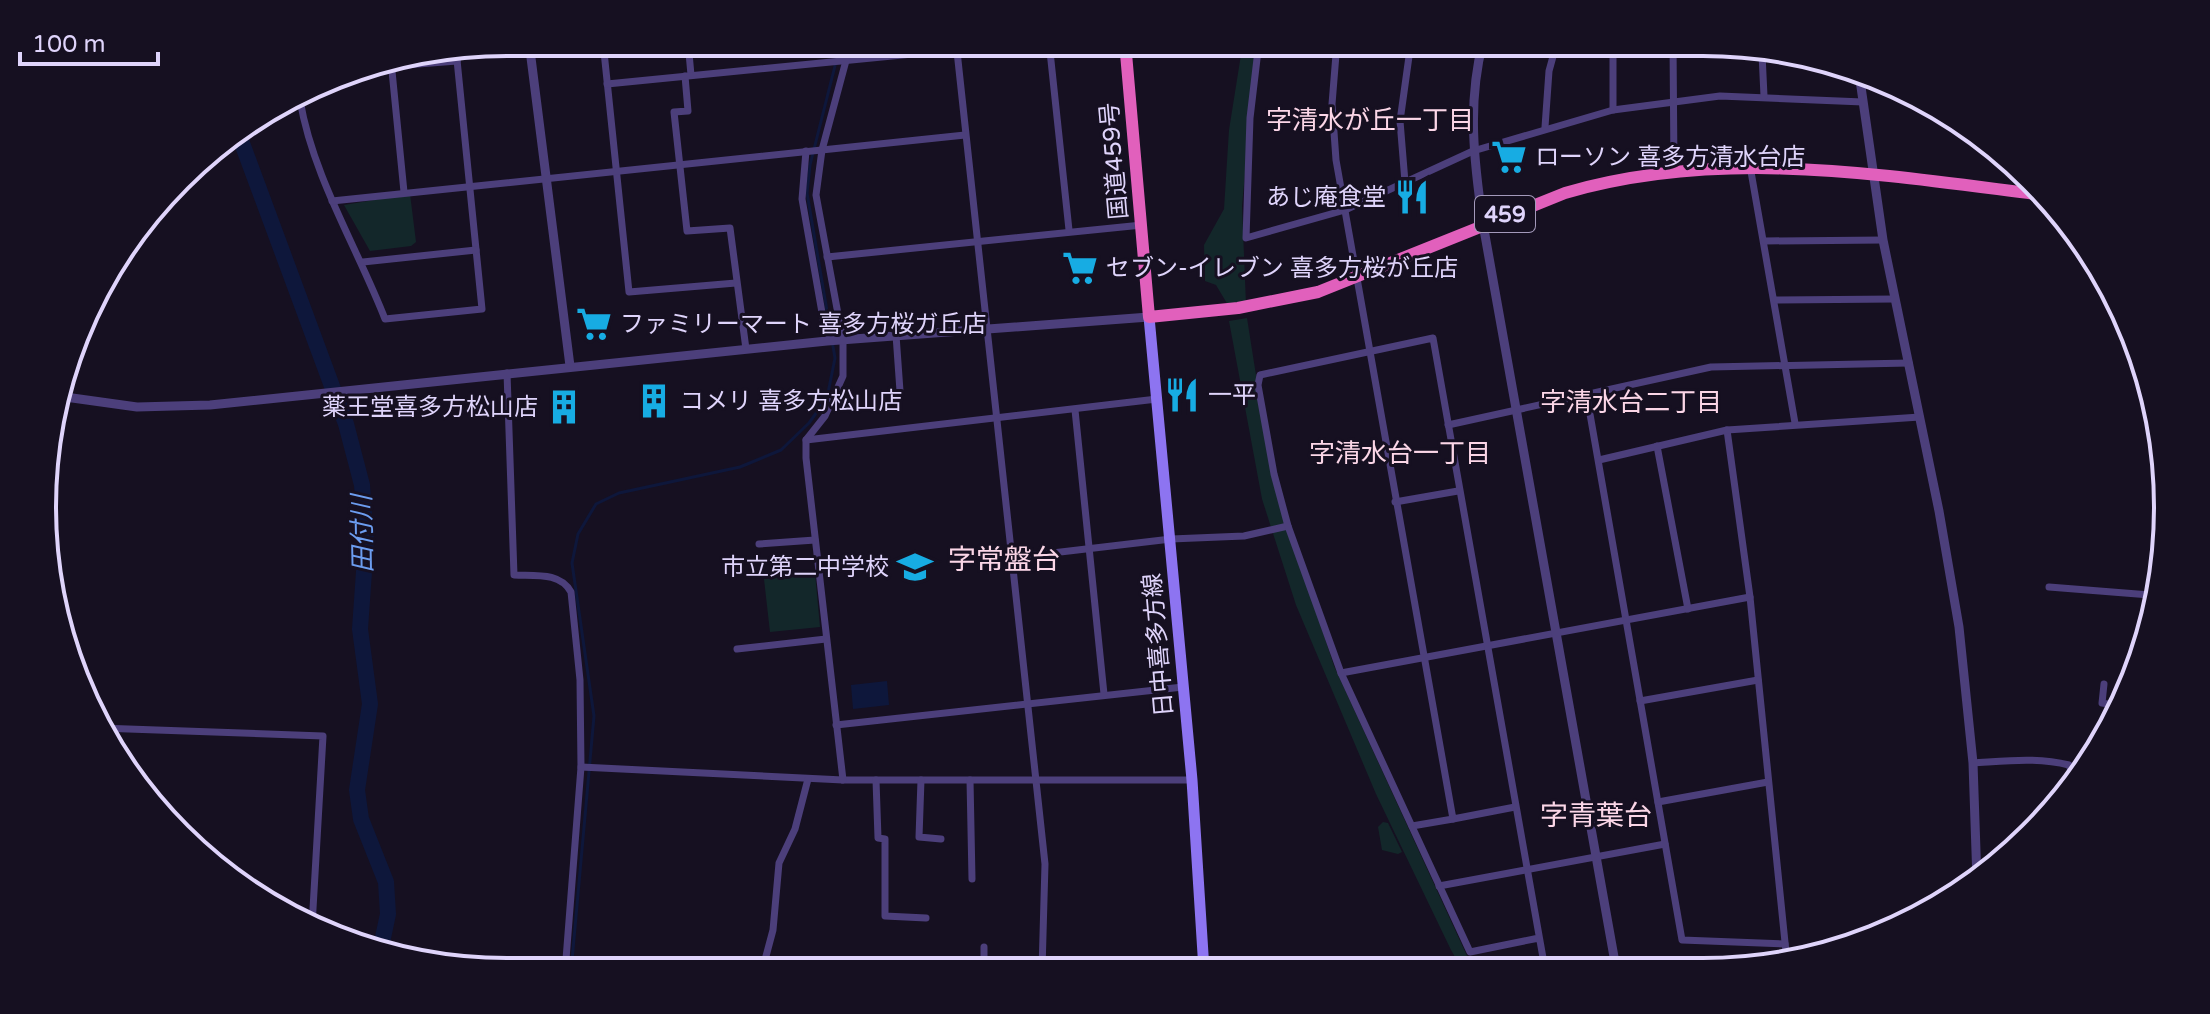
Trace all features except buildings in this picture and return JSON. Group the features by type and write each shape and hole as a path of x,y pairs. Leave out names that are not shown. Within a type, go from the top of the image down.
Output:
{"highway":[{"name":"国道459号","path":"1126,56 1149,317"},
{"name":"459","path":"1149,317 1279,301 1356,278 1483,224 1600,182 1674,170 1750,166 1871,173 2026,193"}],"main road":[{"name":"日中喜多方線","path":"1149,317 1192,780 1203,958"}],"street":[{"path":"531,56 570,366"},
{"path":"604,56 629,292 736,283"},
{"path":"688,56 688,111 674,112 687,231 730,228 746,349"},
{"path":"843,780 806,440 825,416 842,384 843,341 816,205 822,150 847,56"},
{"path":"607,84 902,56"},
{"path":"957,56 1025,705 1045,864 1042,958"},
{"path":"1050,56 1069,230"},
{"path":"1257,56 1250,118 1246,238 1345,210 1473,151 1545,127 1613,110 1674,99 1764,96 1863,102"},
{"path":"1336,56 1332,104 1345,210 1453,819"},
{"path":"1405,182 1400,121 1409,56"},
{"path":"1481,56 1473,110 1473,151 1483,224 1614,958"},
{"path":"1545,127 1549,71 1553,56"},
{"path":"1613,56 1613,110"},
{"path":"1673,56 1674,170"},
{"path":"1762,60 1764,96"},
{"path":"301,106 304,127 332,201 363,262 385,319 482,309 457,61 437,62"},
{"path":"392,71 404,192"},
{"path":"1861,84 1883,240 1959,627 1973,763 1976,866"},
{"path":"332,201 965,135"},
{"path":"806,151 802,199 827,341"},
{"path":"1750,166 1776,300 1795,423"},
{"path":"827,257 1069,230 1142,225"},
{"path":"1765,241 1883,240"},
{"path":"363,262 476,250"},
{"path":"1776,300 1895,299"},
{"path":"69,398 96,404 159,407 300,396 827,341 1149,317"},
{"path":"896,335 900,391"},
{"path":"1539,938 1470,952 1341,673 1288,526 1274,474 1258,385 1260,375 1433,338 1543,958"},
{"path":"1448,425 1587,397 1711,367 1909,363"},
{"path":"507,373 514,575 560,579 571,592 580,680 581,767 566,958"},
{"path":"1587,397 1682,940 1785,944"},
{"path":"806,440 1157,399"},
{"path":"1075,410 1104,694"},
{"path":"1599,460 1727,430 1795,423 1920,417"},
{"path":"1727,430 1750,597 1786,950"},
{"path":"1657,446 1688,609"},
{"path":"1395,502 1458,491"},
{"path":"1010,558 1171,539 1244,536 1288,526"},
{"path":"759,544 815,540"},
{"path":"2049,587 2145,595"},
{"path":"1341,673 1424,655 1750,597"},
{"path":"737,649 826,639"},
{"path":"1640,701 1758,680"},
{"path":"2104,684 2102,703 2108,704"},
{"path":"836,725 1183,687"},
{"path":"114,729 323,736 313,913"},
{"path":"1973,763 2036,758 2069,765 2070,769"},
{"path":"581,767 843,780 1192,780"},
{"path":"765,958 773,930 779,863 795,829 808,779"},
{"path":"876,780 878,838 885,839 885,916 926,918"},
{"path":"921,780 919,837 941,839"},
{"path":"970,780 972,879"},
{"path":"1658,802 1768,782"},
{"path":"1412,826 1515,807"},
{"path":"1439,886 1665,844"},
{"path":"984,947 984,958"}],"green space":[{"path":"1241,56 1256,56 1242,206 1246,304 1228,305 1216,285 1205,281 1204,245 1224,209 1229,130"},
{"path":"410,194 416,242 411,246 370,251 344,205"},
{"path":"1247,318 1272,477 1334,666 1468,958 1456,958 1451,950 1376,794 1296,605 1262,499 1229,321"},
{"path":"815,573 820,627 770,632 764,579"},
{"path":"1383,822 1388,823 1402,852 1382,850 1378,827"}],"water":[{"path":"887,681 889,705 853,709 851,685"}],"waterway":[{"path":"572,958 594,716 572,563 578,534 596,504 619,493 740,467 781,450 809,423 827,398 835,358 807,193 810,165 837,56"},
{"name":"田付川","path":"242,142 346,424 362,485 366,543 360,629 370,704 357,790 361,819 386,882 388,914 382,941"}],"place":[{"name":"ローソン 喜多方清水台店","path":"1509,157"},
{"name":"あじ庵食堂","path":"1412,197"},
{"name":"セブン-イレブン 喜多方桜が丘店","path":"1080,268"},
{"name":"ファミリーマート 喜多方桜ガ丘店","path":"594,324"},
{"name":"一平","path":"1182,395"},
{"name":"コメリ 喜多方松山店","path":"654,401"},
{"name":"薬王堂喜多方松山店","path":"564,407"},
{"name":"市立第二中学校","path":"915,567"}],"district":[{"name":"字清水が丘一丁目","path":"1370,120"},
{"name":"字清水台二丁目","path":"1631,402"},
{"name":"字清水台一丁目","path":"1400,453"},
{"name":"字常盤台","path":"1004,559"},
{"name":"字青葉台","path":"1596,815"}]}
